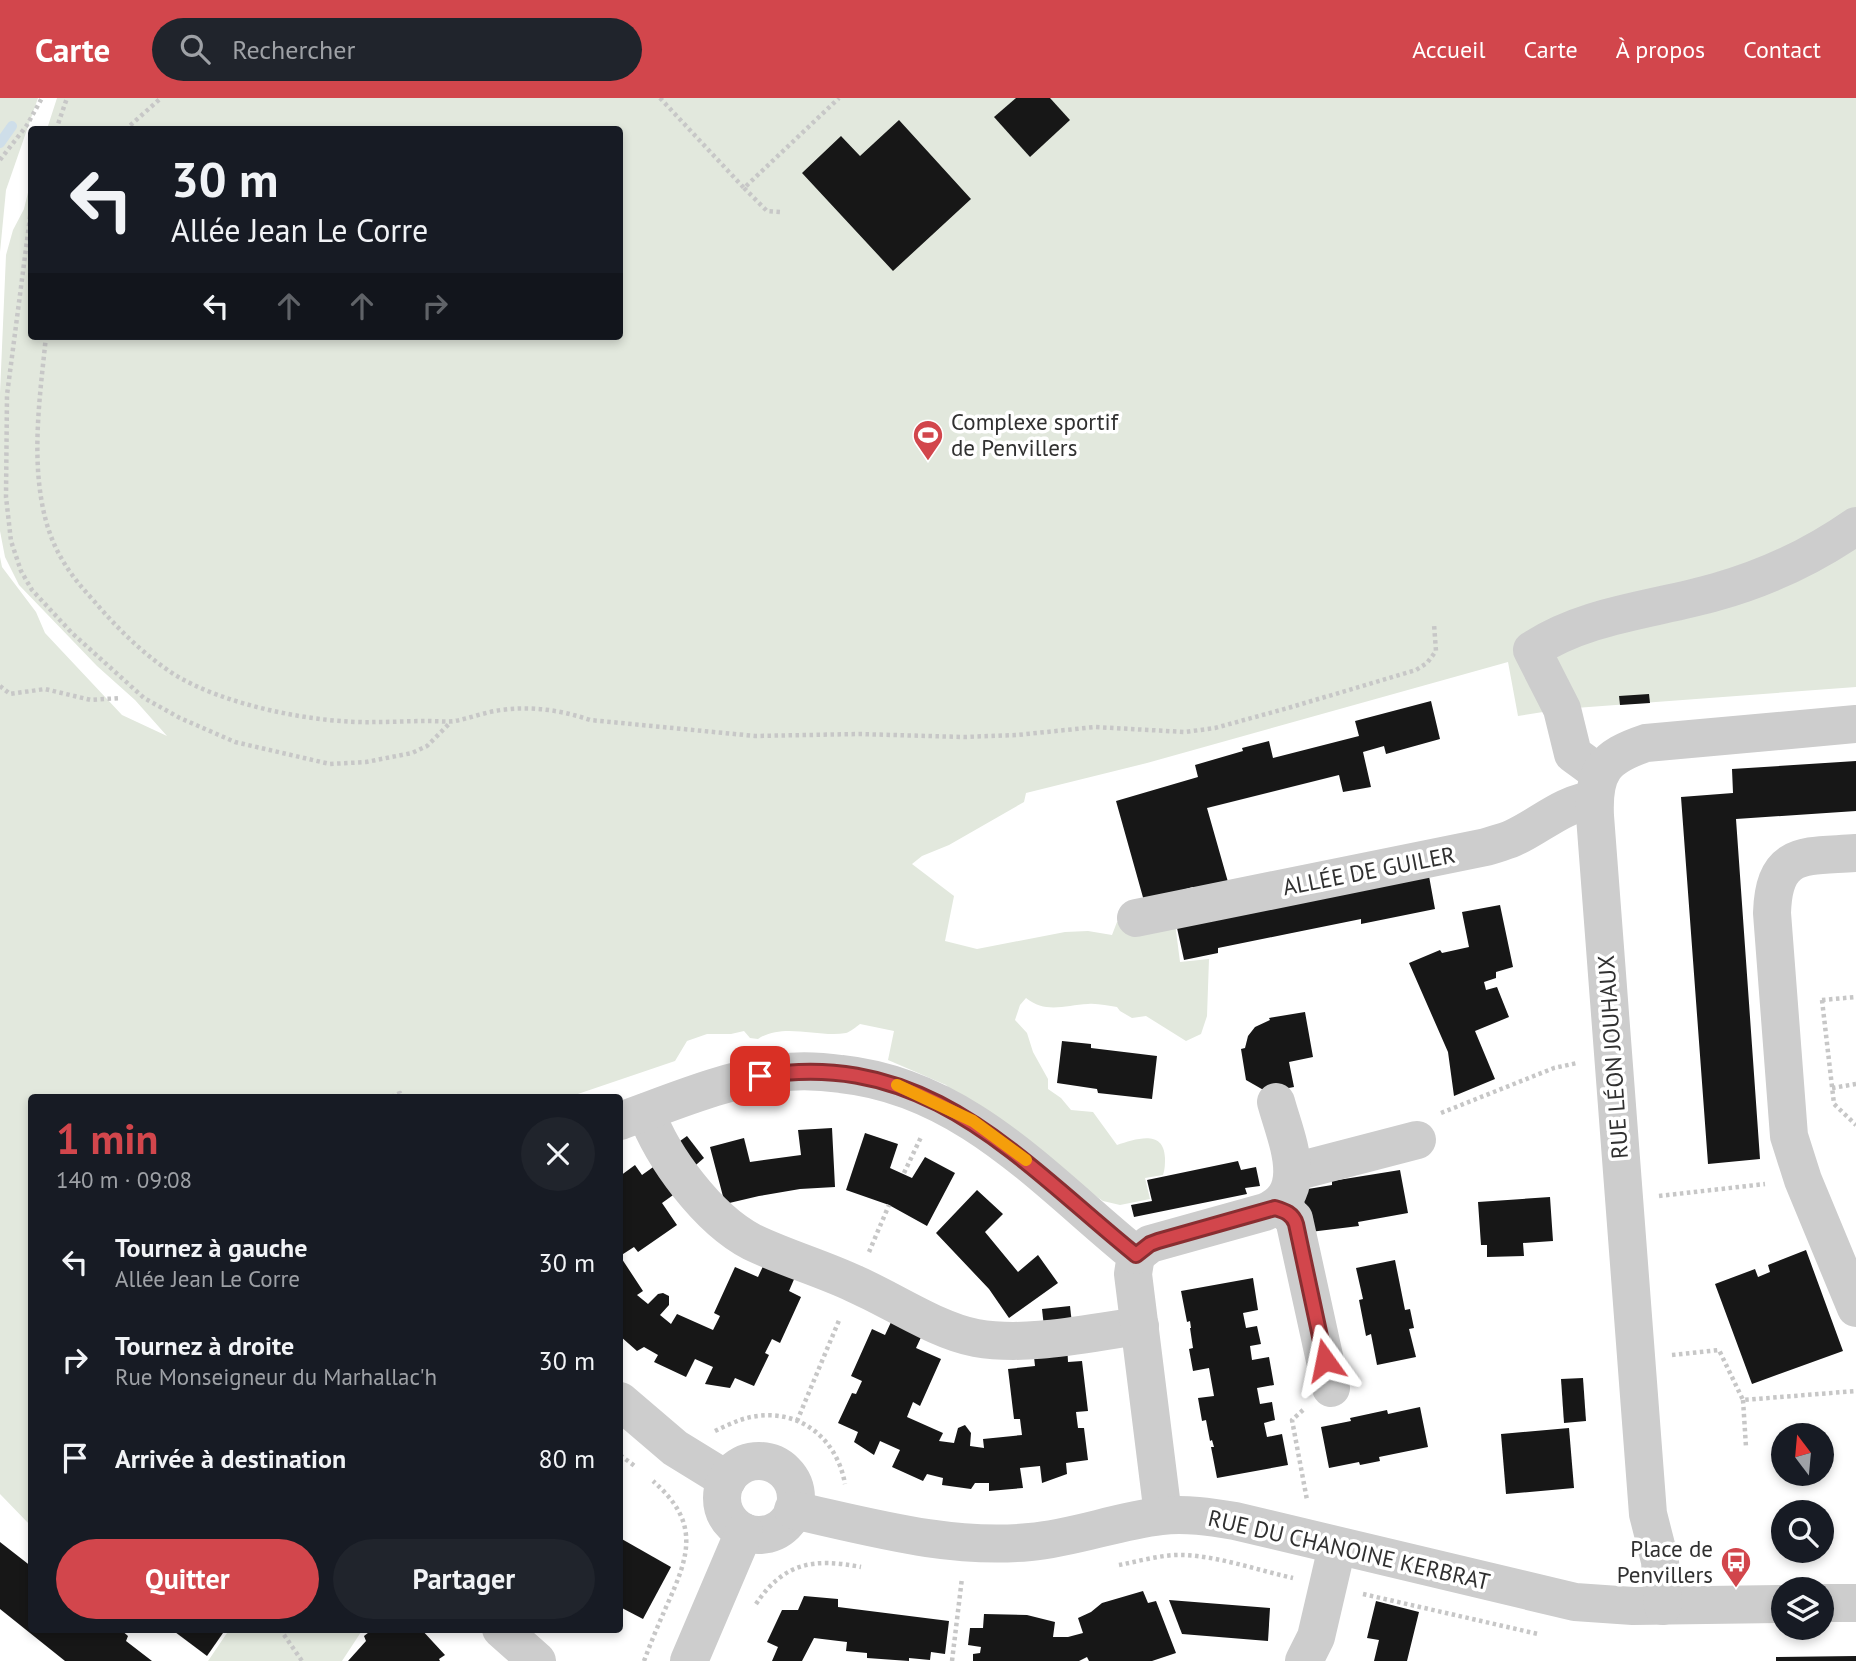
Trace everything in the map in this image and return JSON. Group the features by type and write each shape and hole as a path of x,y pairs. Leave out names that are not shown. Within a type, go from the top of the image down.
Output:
{"street":[{"path":"1856,526 1806,557 1749,581 1716,592 1592,621 1554,636 1532,650 1562,709 1573,754 1597,786 1621,753 1646,743 1856,724"},
{"name":"ALLÉE DE GUILER","path":"1136,918 1486,847 1515,837 1542,820 1579,803 1597,786"},
{"name":"RUE LÉON JOUHAUX","path":"1597,786 1623,1200 1648,1514 1660,1561 1662,1606"},
{"path":"1493,819 1542,820"},
{"path":"1856,853 1807,856 1794,860 1780,872 1772,897 1788,1125 1803,1180 1856,1308"},
{"path":"1136,1255 1044,1174 986,1130 947,1107 882,1081 826,1072 780,1072 741,1080 633,1116 657,1140 688,1184 716,1215 750,1241 855,1284 923,1317 967,1335 992,1339 1042,1339 1140,1326"},
{"path":"1275,1208 1289,1192 1294,1172 1276,1102"},
{"path":"1294,1172 1417,1140"},
{"path":"1163,1516 1133,1274 1136,1255 1150,1244 1275,1208 1285,1211 1294,1219 1331,1388"},
{"path":"623,1404 674,1448 727,1480"},
{"path":"756,1462 779,1467 788,1475 793,1485 796,1497 793,1510 790,1518 775,1531 755,1535 744,1532 729,1520 724,1511 722,1500 727,1480 744,1464 756,1462"},
{"name":"RUE DU CHANOINE KERBRAT","path":"793,1510 927,1538 1013,1543 1054,1539 1163,1516 1219,1518 1575,1602 1662,1606 1771,1604"},
{"path":"688,1661 744,1532"},
{"path":"1304,1661 1315,1637 1320,1542"},
{"path":"1834,1603 1856,1603"},
{"path":"506,1633 537,1661"}],"path":[{"path":"0,160 27,125 42,98"},
{"path":"57,126 67,98"},
{"path":"130,126 161,98"},
{"path":"660,98 767,211 780,212"},
{"path":"744,188 839,98"},
{"path":"28,234 8,395 6,497 11,541 21,571 32,590 92,652 144,698 180,718 235,742 330,764 366,762 412,753 427,746 452,721"},
{"path":"46,340 38,470 45,518 62,562 73,579 116,628 172,673 206,691 245,703 323,719 371,723 452,721 501,710 539,709 567,712 590,720 755,736 859,734 964,737 1095,727 1185,732 1214,728 1416,670 1427,663 1436,651 1434,624"},
{"path":"0,686 10,694 46,689 91,700 120,698"},
{"path":"1822,1000 1834,1104 1856,1125"},
{"path":"1417,1140 1418,1122 1554,1068 1615,1054"},
{"path":"1832,1088 1856,1084"},
{"path":"1623,1200 1803,1180"},
{"path":"1637,1359 1719,1350 1743,1401 1746,1447"},
{"path":"1320,1542 1310,1516 1292,1420 1331,1388"},
{"path":"1743,1401 1856,1391"},
{"path":"649,1478 685,1433 707,1435 742,1419 774,1416 797,1421 817,1431 832,1446 846,1487 857,1500 852,1523"},
{"path":"623,1457 669,1496 680,1512 685,1527 687,1547 683,1568 644,1661"},
{"path":"952,1661 962,1574"},
{"path":"282,1633 302,1661"}],"shaded area":[{"path":"0,98 38,98 6,190 0,252"},
{"name":"Complexe sportif de Penvillers","path":"57,98 1856,98 1856,687 1562,709 1518,716 1508,662 1147,763 1026,793 1024,802 949,845 922,856 912,864 954,896 945,941 977,949 1065,932 1088,931 1112,935 1117,922 1133,925 1175,923 1180,962 1209,959 1207,1016 1201,1034 1186,1041 1146,1016 1132,1018 1117,1007 1099,1004 1048,1007 1026,998 1020,1005 1015,1020 1027,1033 1033,1052 1048,1079 1048,1089 1061,1098 1071,1110 1093,1112 1117,1145 1148,1138 1160,1143 1165,1158 1164,1171 1163,1175 1145,1178 1150,1199 1120,1205 1103,1201 964,1105 946,1085 888,1060 894,1031 860,1024 848,1032 835,1034 790,1031 768,1034 758,1039 750,1038 744,1031 707,1034 687,1041 675,1061 578,1094 28,1094 28,1523 0,1494 0,557 2,567 36,612 45,633 122,715 167,736 135,700 97,666 19,585 5,557 0,531 0,393 6,255 28,192 28,340 623,340 623,126 48,126"},
{"path":"227,1633 360,1633 342,1661 208,1661"}],"building":[{"path":"1016,98 1050,98 1070,120 1030,157 994,117"},
{"path":"899,120 971,199 893,271 802,173 841,136 860,156"},
{"path":"1649,694 1650,703 1620,705 1619,696"},
{"path":"1431,701 1440,739 1386,754 1384,746 1363,752 1371,787 1343,792 1339,775 1207,808 1230,889 1195,898 1193,887 1144,901 1116,801 1198,777 1195,765 1243,751 1242,748 1269,741 1273,758 1359,736 1355,721"},
{"path":"1856,761 1856,811 1736,819 1760,1159 1708,1164 1681,797 1733,793 1732,769"},
{"path":"1429,876 1435,909 1361,924 1361,919 1218,948 1218,953 1184,960 1177,928"},
{"path":"1500,905 1513,967 1496,972 1496,978 1484,982 1486,990 1497,987 1509,1017 1475,1031 1495,1079 1454,1096 1448,1052 1409,963 1440,950 1442,953 1469,947 1462,912"},
{"path":"1305,1012 1313,1057 1289,1062 1294,1087 1267,1092 1246,1080 1241,1049 1245,1048 1248,1036 1255,1027 1270,1020 1269,1018"},
{"path":"1062,1041 1091,1044 1091,1048 1157,1056 1152,1099 1098,1093 1097,1089 1057,1083"},
{"path":"832,1128 835,1187 800,1189 725,1204 710,1147 744,1138 750,1162 801,1155 798,1130"},
{"path":"865,1133 898,1144 890,1168 912,1178 925,1157 955,1173 927,1226 889,1205 846,1190"},
{"path":"687,1136 704,1158 690,1170 673,1146"},
{"path":"1238,1161 1241,1170 1256,1167 1260,1186 1245,1188 1247,1194 1134,1217 1131,1205 1152,1201 1147,1180"},
{"path":"635,1165 642,1175 656,1165 676,1193 662,1203 677,1225 638,1252 634,1247 623,1254 623,1174"},
{"path":"1400,1170 1408,1213 1358,1222 1359,1226 1310,1232 1302,1190 1332,1185 1332,1181"},
{"path":"977,1190 1003,1214 985,1232 1018,1272 1038,1255 1058,1283 1009,1318 989,1289 936,1233"},
{"path":"1550,1197 1553,1241 1523,1243 1524,1256 1487,1257 1487,1245 1481,1245 1478,1202"},
{"path":"1806,1250 1843,1351 1752,1384 1715,1284 1755,1269 1758,1277 1770,1272 1768,1265"},
{"path":"1395,1260 1405,1310 1410,1309 1414,1328 1409,1329 1416,1357 1377,1365 1371,1334 1366,1336 1359,1300 1363,1299 1356,1268"},
{"path":"623,1261 643,1291 637,1295 648,1304 658,1294 669,1296 669,1305 660,1315 671,1324 677,1314 713,1330 720,1316 714,1313 735,1267 758,1277 765,1262 795,1277 789,1291 801,1297 780,1343 772,1339 765,1353 769,1355 754,1386 735,1378 730,1388 705,1384 713,1367 695,1359 686,1377 654,1362 658,1355 644,1347 637,1351 623,1339"},
{"path":"1253,1278 1258,1310 1243,1313 1246,1328 1257,1326 1261,1344 1250,1346 1252,1360 1269,1357 1274,1385 1257,1388 1260,1404 1272,1402 1275,1420 1264,1423 1267,1437 1282,1434 1288,1465 1217,1478 1211,1447 1214,1447 1212,1440 1210,1441 1206,1420 1202,1421 1198,1398 1214,1396 1209,1368 1193,1371 1189,1349 1193,1348 1190,1321 1187,1322 1181,1291"},
{"path":"1070,1306 1072,1324 1044,1327 1042,1309"},
{"path":"892,1320 923,1333 916,1348 941,1359 920,1406 913,1402 907,1417 943,1433 939,1441 954,1443 958,1428 965,1425 971,1433 970,1446 984,1448 983,1439 1022,1435 1020,1419 1014,1419 1008,1369 1035,1366 1033,1348 1067,1344 1068,1362 1082,1361 1088,1411 1076,1412 1078,1428 1084,1428 1088,1460 1066,1463 1067,1474 1042,1483 1040,1466 1020,1468 1023,1488 989,1491 989,1483 975,1483 971,1489 942,1485 943,1478 927,1474 923,1481 892,1467 900,1450 880,1441 874,1455 854,1442 858,1432 838,1423 852,1393 856,1394 862,1381 851,1376 872,1329 885,1335"},
{"path":"1583,1378 1586,1421 1564,1423 1561,1379"},
{"path":"1420,1407 1428,1447 1379,1457 1380,1461 1329,1468 1321,1427 1387,1410 1388,1414"},
{"path":"1569,1428 1574,1488 1506,1494 1501,1434"},
{"path":"623,1540 671,1567 643,1619 623,1609"},
{"path":"0,1542 28,1564 28,1631 0,1609"},
{"path":"1143,1591 1148,1603 1156,1601 1176,1653 1152,1661 1089,1661 1087,1657 1079,1661 973,1661 973,1654 980,1653 981,1647 968,1645 970,1628 983,1628 984,1614 1027,1615 1055,1622 1053,1637 1068,1637 1083,1633 1078,1618 1102,1603"},
{"path":"804,1596 838,1599 838,1607 949,1621 945,1654 931,1652 930,1660 867,1658 867,1653 846,1651 847,1642 814,1638 802,1661 772,1661 778,1647 767,1642 782,1610 798,1610"},
{"path":"1169,1600 1270,1608 1268,1641 1182,1634"},
{"path":"1376,1601 1419,1612 1407,1661 1374,1661 1379,1640 1367,1638"},
{"path":"30,1633 125,1633 128,1636 126,1641 152,1661 65,1661"},
{"path":"176,1633 223,1633 207,1656"},
{"path":"368,1633 425,1633 445,1655 440,1661 348,1661 366,1641 364,1636"},
{"path":"1856,1656 1856,1661 1776,1661 1776,1657"}],"waterway":[{"path":"0,143 12,126"}],"slow traffic":[{"path":"897,1085 973,1121 1026,1160"}],"place":[{"name":"Complexe sportif de Penvillers","path":"928,462"},
{"name":"Place de Penvillers","path":"1736,1589"}],"route":[{"path":"760,1076 802,1071 852,1075 900,1086 936,1102 973,1121 1044,1174 1136,1255 1158,1241 1275,1208 1285,1211 1296,1224 1325,1360"}]}
